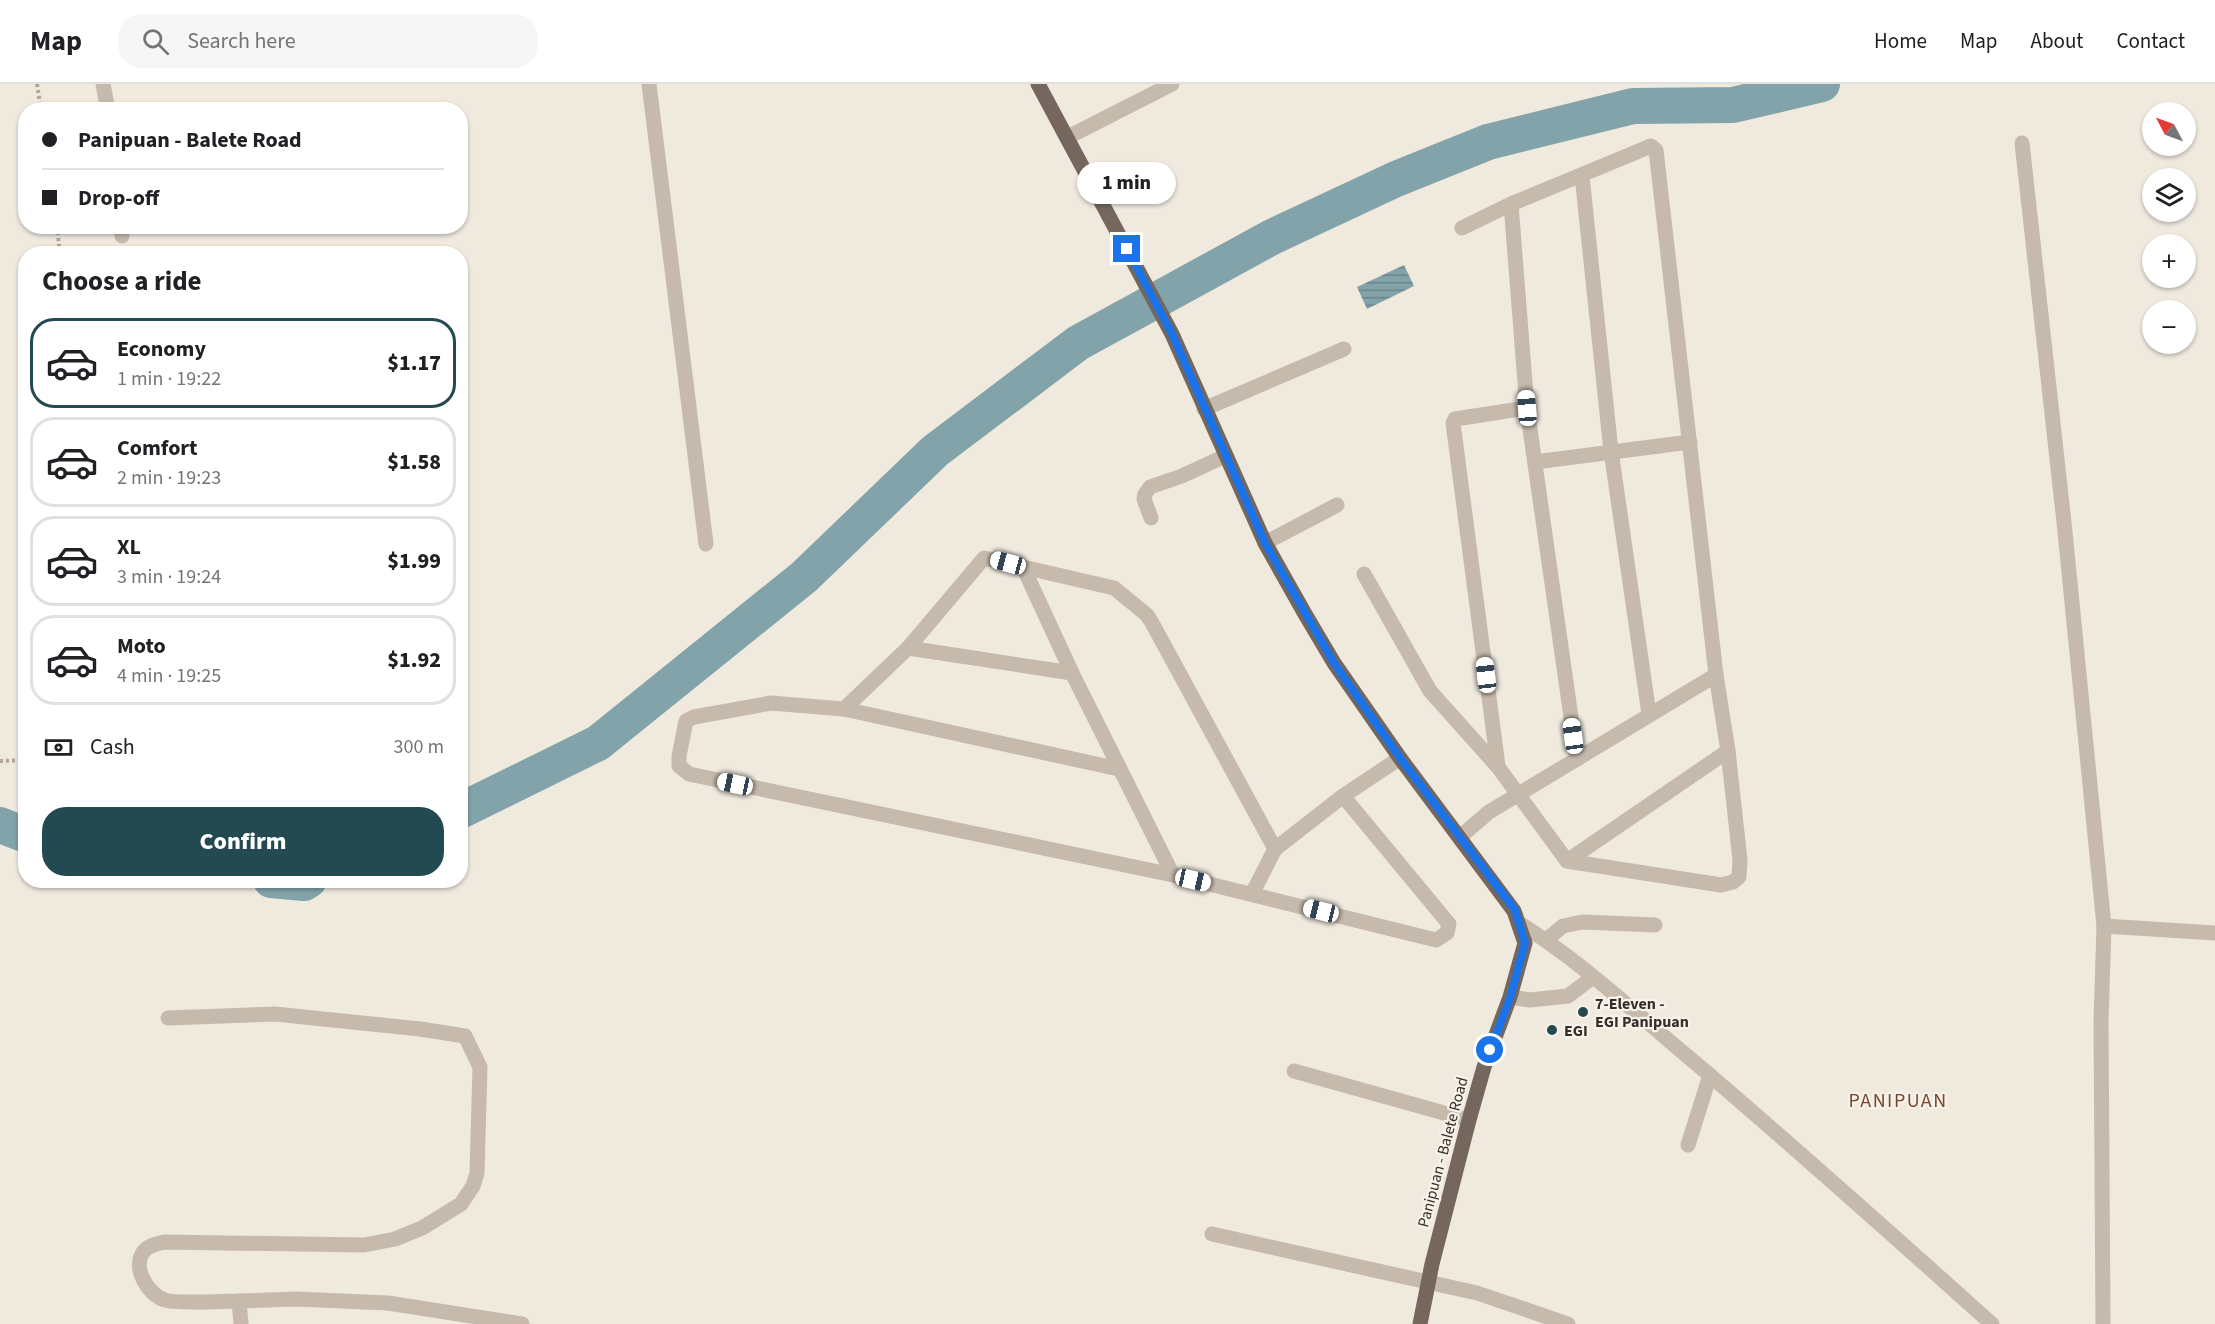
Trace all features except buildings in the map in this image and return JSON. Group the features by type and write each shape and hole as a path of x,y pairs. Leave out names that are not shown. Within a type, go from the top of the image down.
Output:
{"main road":[{"path":"1038,84 1172,334 1265,543 1334,663 1400,758 1515,910 1519,923"},
{"name":"Panipuan - Balete Road","path":"1420,1324 1428,1282 1469,1120 1484,1067 1510,998 1525,943 1519,923"}],"street":[{"path":"104,84 107,102"},
{"path":"649,84 706,544"},
{"path":"1068,137 1172,84"},
{"path":"2022,143 2064,522 2104,926 2101,1020 2103,1324"},
{"path":"1364,574 1430,691 1498,767 1567,861 1721,885 1733,882 1739,877 1728,751 1716,675 1656,150 1651,146 1511,204 1462,228"},
{"path":"1582,176 1611,451 1649,714"},
{"path":"1511,204 1527,408 1576,759"},
{"path":"1204,409 1344,349"},
{"path":"1498,767 1454,423 1455,419 1527,408"},
{"path":"1535,462 1690,442"},
{"path":"1151,518 1144,499 1150,487 1182,476 1225,456"},
{"path":"1265,543 1336,505"},
{"path":"844,709 908,648 984,558 1114,588 1147,615 1275,849"},
{"path":"1023,567 1072,674 1173,875"},
{"path":"908,648 1072,674"},
{"path":"1461,836 1489,812 1716,675"},
{"path":"1119,769 844,709 771,703 694,717 686,721 683,726 679,756 679,766 689,774 1173,875 1436,940 1447,933 1449,924 1343,796"},
{"path":"1567,861 1728,751"},
{"path":"1252,894 1275,849 1343,796 1400,758"},
{"path":"1546,940 1563,926 1582,922 1655,925"},
{"path":"1519,923 1546,940 1593,976 1710,1075 1992,1324"},
{"path":"2104,926 2215,933"},
{"path":"1510,998 1530,1000 1568,996 1593,976"},
{"path":"168,1018 275,1014 465,1036 480,1067 477,1173 473,1186 460,1204 422,1228 395,1239 364,1245 164,1242 152,1245 140,1257 139,1266 146,1287 153,1294 166,1301 296,1299 388,1303 522,1324"},
{"path":"1294,1071 1469,1120"},
{"path":"1688,1145 1710,1075"},
{"path":"1212,1234 1477,1293 1568,1324"},
{"path":"239,1301 240,1324"}],"path":[{"path":"37,84 40,102"},
{"path":"0,760 18,760"}],"water":[{"path":"1404,265 1414,286 1367,309 1357,287"}],"waterway":[{"path":"468,807 598,743 804,577 935,451 1078,343 1272,237 1396,179 1488,142 1633,106 1733,105 1822,84"},
{"path":"0,825 18,832"}],"place":[{"name":"7-Eleven - EGI Panipuan","path":"1583,1012"},
{"name":"EGI","path":"1552,1030"}],"district":[{"name":"PANIPUAN","path":"1898,1100"}],"route":[{"path":"1127,249 1172,334 1265,543 1334,663 1400,758 1515,910 1525,943 1510,998 1490,1050"}]}
